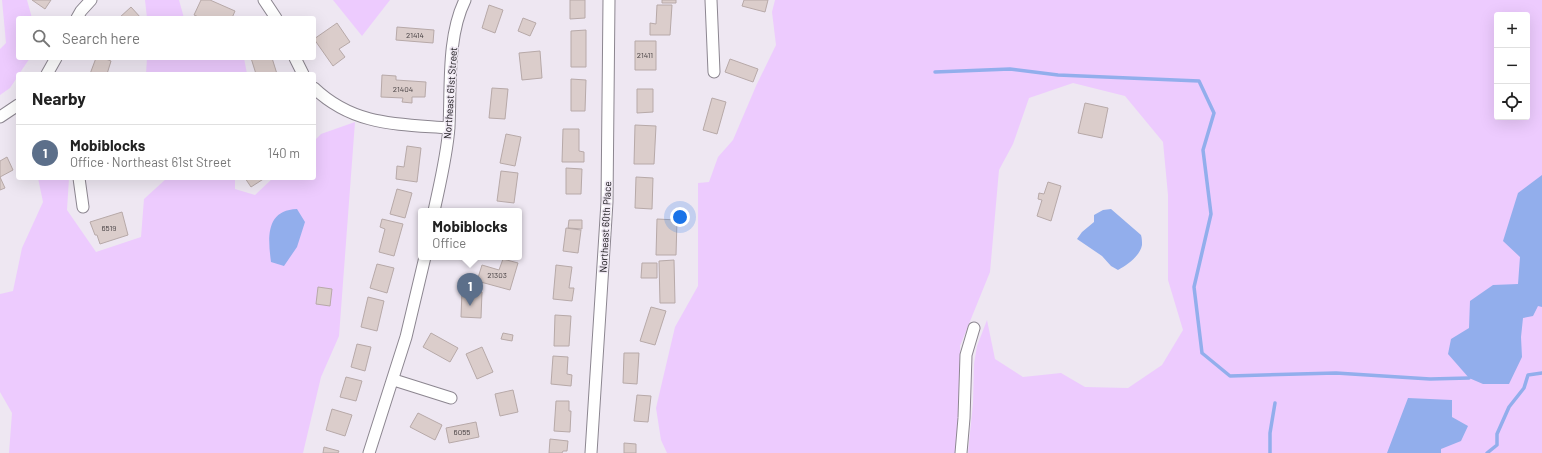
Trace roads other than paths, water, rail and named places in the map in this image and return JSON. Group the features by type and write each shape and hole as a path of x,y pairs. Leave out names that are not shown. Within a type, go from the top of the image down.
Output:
{"street":[{"path":"78,16 81,10 91,0"},
{"path":"264,0 275,16"},
{"name":"Northeast 61st Street","path":"435,208 448,128 452,51 456,29 465,0"},
{"name":"Northeast 60th Place","path":"591,453 607,202 609,0"},
{"path":"711,0 714,72"},
{"path":"51,72 55,60"},
{"path":"296,60 302,72"},
{"path":"316,90 330,101 346,110 368,119 386,123 448,128"},
{"path":"0,117 16,106"},
{"path":"79,180 83,207"},
{"path":"369,453 394,380 424,260"},
{"path":"961,453 966,355 974,328"},
{"path":"394,380 451,398"}],"water":[{"path":"1542,175 1542,307 1538,306 1533,316 1523,318 1521,337 1522,357 1509,384 1483,384 1469,378 1448,354 1451,339 1469,328 1470,301 1493,285 1518,284 1520,257 1503,241 1518,193"},
{"path":"297,209 305,222 297,247 284,266 271,262 269,235 274,220 279,214"},
{"path":"1111,209 1141,235 1142,239 1142,245 1139,253 1129,263 1118,270 1111,266 1102,256 1077,239 1082,232 1094,222 1094,215 1103,210"},
{"path":"1408,398 1452,400 1452,417 1468,426 1461,441 1441,449 1441,453 1387,453"}],"waterway":[{"path":"935,72 1010,69 1058,75 1199,81 1214,113 1203,150 1211,214 1194,287 1202,353 1230,376 1336,373 1430,379 1469,378"},
{"path":"1487,453 1497,445 1497,434 1509,407 1524,388 1528,375 1542,373"},
{"path":"1270,453 1270,433 1275,403"}],"place":[{"name":"Mobiblocks","path":"470,306"}]}
